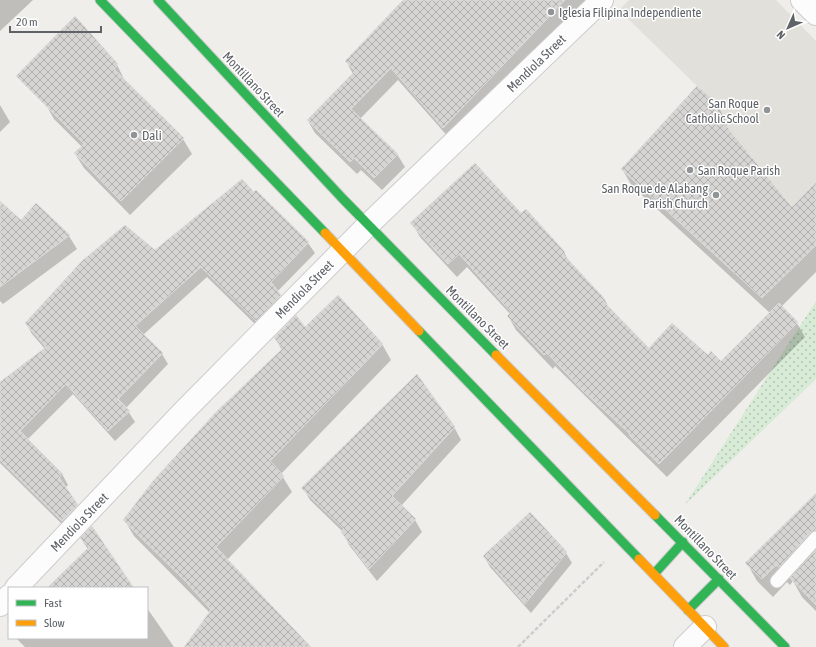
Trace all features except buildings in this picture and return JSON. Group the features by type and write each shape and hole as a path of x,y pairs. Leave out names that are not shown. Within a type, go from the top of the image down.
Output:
{"main road":[{"path":"100,0 724,647"},
{"name":"Montillano Street","path":"158,0 368,225 684,542 785,647"},
{"path":"654,574 684,542"},
{"path":"688,610 719,579"}],"street":[{"name":"Mendiola Street","path":"17,587 183,412 342,251 602,0"},
{"path":"802,0 816,14"},
{"path":"0,605 8,597"},
{"path":"685,647 705,627"}],"lane":[{"path":"777,581 816,538"}],"path":[{"path":"518,647 623,543"}],"shaded area":[{"name":"San Roque Catholic School","path":"629,0 776,0 816,41 816,182 792,207 719,117 716,102 697,86 619,10"}],"green space":[{"path":"816,301 816,379 684,506"}],"traffic: fast":[{"path":"100,0 325,233"},
{"path":"158,0 343,199 496,355"},
{"path":"419,331 639,559"},
{"path":"655,515 785,647"},
{"path":"654,574 683,542"},
{"path":"688,610 719,579"}],"traffic: slow":[{"path":"325,233 419,331"},
{"path":"496,355 655,515"},
{"path":"639,559 724,647"}],"place":[{"name":"Iglesia Filipina Independiente","path":"551,12"},
{"name":"San Roque Catholic School","path":"767,110"},
{"name":"Dali","path":"134,135"},
{"name":"San Roque Parish","path":"690,170"},
{"name":"San Roque de Alabang Parish Church","path":"716,195"}]}
